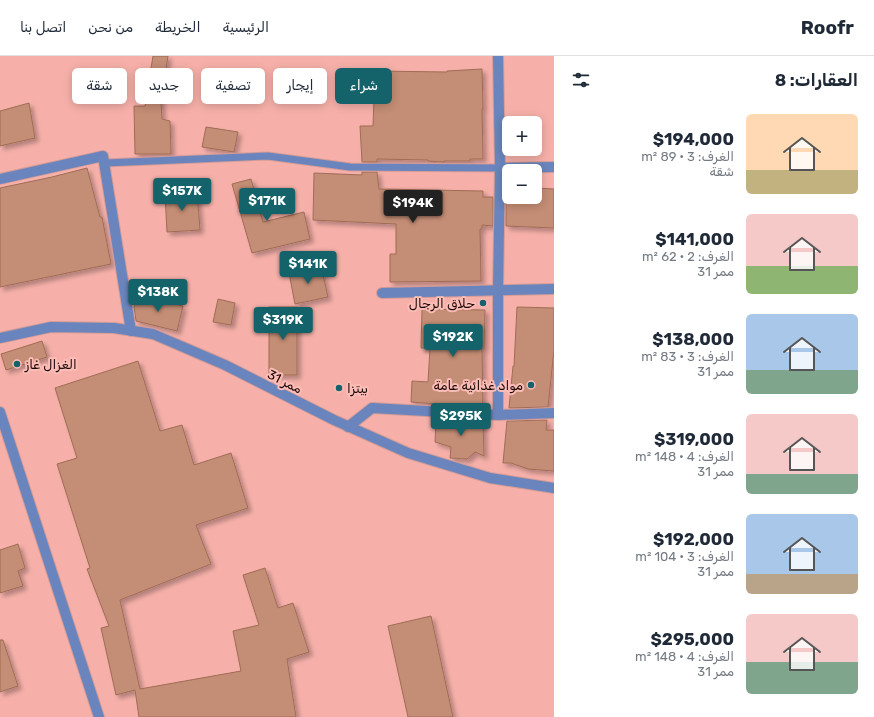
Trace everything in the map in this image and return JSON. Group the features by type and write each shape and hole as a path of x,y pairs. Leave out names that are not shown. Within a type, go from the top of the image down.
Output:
{"street":[{"path":"498,56 500,168 498,414"},
{"path":"0,179 104,156 131,331"},
{"path":"500,168 554,167"},
{"path":"382,293 554,289"},
{"name":"ممر 31","path":"0,338 51,327 114,328 153,334 218,362 348,427 408,453 490,478 554,488"},
{"path":"348,427 372,408 498,414 554,414"},
{"path":"0,412 99,717"}],"lane":[{"path":"105,163 268,156 350,167 500,168"}],"shaded area":[{"path":"0,56 554,56 554,717 0,717"}],"building":[{"path":"153,56 168,56 166,68 151,68"},
{"path":"482,69 483,159 444,162 428,160 377,159 377,162 362,162 360,126 373,126 374,104 392,104 392,71"},
{"path":"29,103 35,138 0,146 0,111"},
{"path":"145,104 161,104 162,119 170,121 171,154 135,154 134,106 145,106"},
{"path":"206,127 238,132 234,152 202,147"},
{"path":"87,168 100,217 102,217 111,264 0,287 0,188"},
{"path":"362,172 377,172 379,189 483,191 483,197 493,197 493,226 482,225 482,229 480,229 481,281 390,282 390,254 396,254 396,224 313,220 314,173 362,175"},
{"path":"251,179 263,222 304,212 310,239 252,253 232,184"},
{"path":"542,188 554,189 554,228 506,226 506,204 542,204"},
{"path":"197,191 200,230 167,232 165,194"},
{"path":"321,266 328,297 295,304 289,273"},
{"path":"137,295 183,306 177,331 136,321 134,307"},
{"path":"218,299 235,303 231,325 213,322"},
{"path":"269,307 297,307 297,375 269,375"},
{"path":"517,307 554,308 554,350 548,407 509,408 514,366"},
{"path":"422,309 485,310 484,349 482,349 483,408 411,402 412,381 428,382 430,348 421,348"},
{"path":"42,341 47,357 6,370 1,354"},
{"path":"138,361 160,431 182,425 194,465 231,453 248,508 196,525 211,564 120,600 140,689 241,671 233,631 259,625 243,575 265,568 278,608 293,603 309,652 287,659 296,717 139,717 135,690 116,695 101,628 109,626 87,569 90,568 57,464 77,458 55,388"},
{"path":"436,418 483,421 484,456 475,452 467,459 450,458 451,447 435,442"},
{"path":"547,420 546,430 554,430 554,471 528,469 511,463 503,463 507,421"},
{"path":"18,544 25,568 18,571 23,586 0,593 0,550"},
{"path":"431,616 453,717 408,717 388,626"},
{"path":"0,640 3,640 18,686 0,692"}],"place":[{"name":"حلاق الرجال","path":"483,303"},
{"name":"الغزال غاز","path":"17,364"},
{"name":"مواد غذائية عامة","path":"531,385"},
{"name":"بيتزا","path":"339,388"}]}
